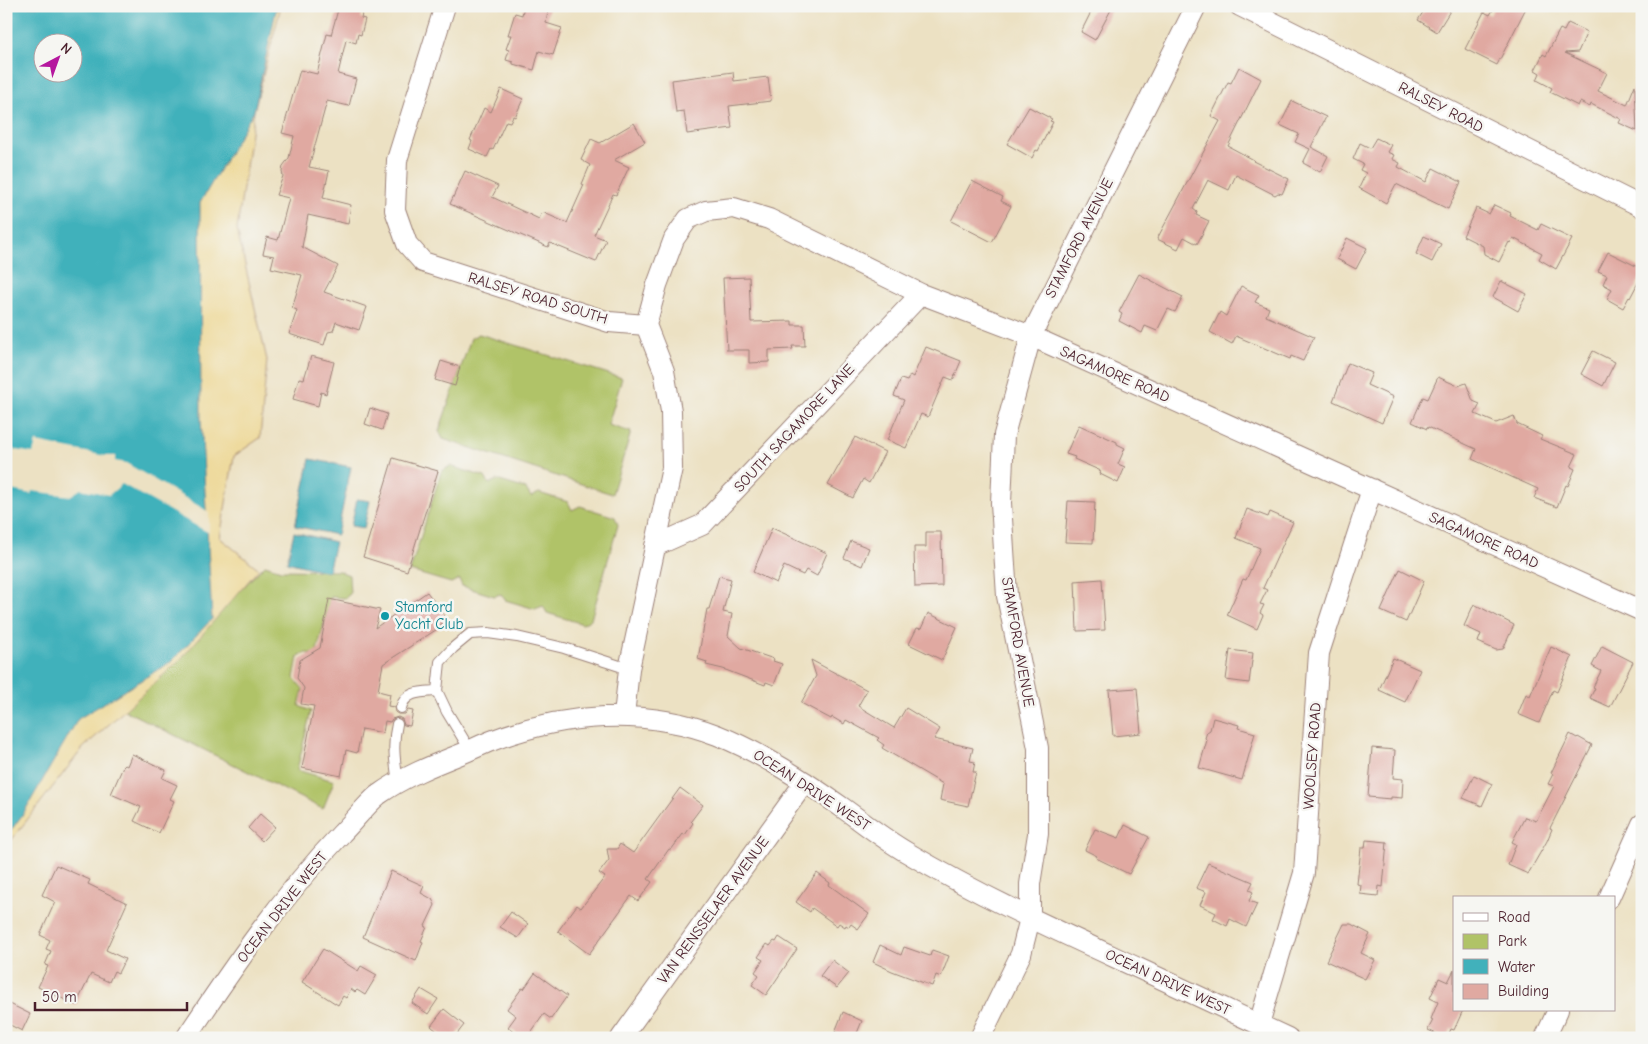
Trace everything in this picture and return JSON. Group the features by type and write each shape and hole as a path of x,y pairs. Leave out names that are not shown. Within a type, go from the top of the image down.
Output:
{"street":[{"name":"RALSEY ROAD SOUTH","path":"445,6 397,160 395,210 407,244 423,262 609,322 646,325"},
{"name":"STAMFORD AVENUE","path":"980,1038 1021,954 1030,918 1030,884 1038,834 1038,748 1007,596 1001,503 1004,435 1031,336 1196,6"},
{"name":"RALSEY ROAD","path":"1240,6 1642,207"},
{"name":"SAGAMORE ROAD","path":"646,325 657,285 674,239 688,220 706,211 734,208 769,219 921,294 1031,336 1642,611"},
{"name":"SOUTH SAGAMORE LANE","path":"655,546 702,525 921,294"},
{"path":"624,716 629,669 672,468 671,411 664,371 646,325"},
{"name":"WOOLSEY ROAD","path":"1259,1024 1304,873 1319,652 1372,489"},
{"name":"OCEAN DRIVE WEST","path":"186,1038 218,989 308,869 377,797 398,783 432,765 491,741 548,725 585,719 624,716 674,723 714,734 753,752 805,782 906,852 1030,918 1288,1038"},
{"name":"VAN RENSSELAER AVENUE","path":"621,1038 805,782"},
{"path":"1610,896 1641,830"},
{"path":"1545,1038 1557,1012"}],"lane":[{"path":"470,750 447,712 437,691 440,662 452,648 470,634 488,633 517,637 564,648 629,669"},
{"path":"401,708 402,703 410,695 437,691"},
{"path":"397,724 394,738 394,757 398,783"}],"green space":[{"path":"479,334 622,378 608,425 631,432 612,494 443,439 439,431 471,338"},
{"path":"450,466 485,477 489,484 497,480 526,489 531,497 539,493 568,502 572,510 580,506 615,517 618,525 591,619 583,624 547,613 543,606 535,609 505,600 501,594 494,596 462,586 459,579 451,583 410,571 441,472"},
{"path":"265,565 281,570 339,571 349,575 350,594 345,598 331,597 316,654 306,653 298,657 294,678 303,689 299,706 311,711 297,770 334,781 323,809 124,710"}],"sand":[{"path":"214,6 281,6 254,111 237,230 267,360 260,438 234,456 220,538 259,569 180,660 83,748 6,847 6,712"}],"water":[{"path":"6,6 277,6 254,111 200,203 201,418 212,619 171,662 78,719 23,814 6,837"},
{"path":"310,459 351,467 337,535 295,526"},
{"path":"357,499 370,501 364,528 351,526"},
{"path":"294,532 335,542 328,572 287,562"}],"pier":[{"path":"36,442 106,456 115,456 115,461 126,463 209,512 209,533 122,484 109,495 81,489 70,496 32,491 31,494 6,489 6,448 33,453"}],"building":[{"path":"339,6 364,6 361,18 365,19 361,35 358,34 356,43 346,40 338,74 356,79 349,106 327,101 309,167 329,171 323,198 351,205 348,224 308,215 302,247 338,266 324,292 367,307 359,330 336,322 333,331 328,332 324,345 289,334 297,310 292,308 302,275 271,268 274,256 263,254 267,237 278,240 289,198 276,195 283,176 283,166 289,158 294,136 282,133 300,70 317,74 327,34 331,35"},
{"path":"524,6 549,6 546,23 562,28 553,55 539,51 534,70 506,60 509,50 506,49 511,35 508,35 515,13 522,15"},
{"path":"1094,6 1113,6 1095,40 1081,32"},
{"path":"1427,6 1453,6 1437,32 1418,20"},
{"path":"1495,6 1527,6 1497,65 1465,49 1484,12 1490,15"},
{"path":"1568,23 1587,32 1578,52 1565,53 1607,73 1598,91 1627,105 1635,85 1637,131 1619,123 1621,119 1591,104 1590,107 1580,102 1578,106 1550,92 1552,88 1537,80 1540,73 1535,70 1543,54 1546,56 1560,29 1564,31"},
{"path":"1239,67 1261,79 1228,146 1289,179 1282,194 1278,193 1275,195 1236,175 1229,190 1208,180 1193,209 1197,212 1196,215 1209,221 1197,244 1184,237 1178,249 1157,239 1220,121 1211,116 1228,82 1231,83"},
{"path":"733,72 734,81 768,77 771,101 729,106 732,128 687,134 684,111 676,112 672,80"},
{"path":"501,89 523,99 515,117 513,116 510,122 506,121 493,150 491,149 487,157 469,149 472,141 470,140 484,108 491,112"},
{"path":"1292,101 1326,117 1311,147 1328,156 1320,172 1303,163 1310,149 1295,142 1299,134 1280,125"},
{"path":"1029,107 1052,119 1050,121 1053,122 1038,151 1036,150 1032,158 1007,144"},
{"path":"634,123 645,142 614,160 629,167 616,195 613,194 594,235 606,240 596,262 550,243 548,247 450,204 465,171 498,186 492,197 539,219 542,212 567,223 584,185 582,184 590,165 581,160 591,139 600,143"},
{"path":"1376,138 1391,145 1387,152 1394,155 1392,159 1400,163 1398,167 1426,182 1433,168 1461,182 1448,209 1396,184 1386,203 1359,188 1366,173 1360,170 1363,164 1353,159 1360,143 1370,148"},
{"path":"972,181 1003,197 1001,201 1011,206 992,242 951,221"},
{"path":"1494,205 1511,213 1510,216 1538,230 1541,224 1572,239 1556,269 1539,259 1542,253 1513,238 1499,262 1484,254 1483,246 1463,236 1476,208 1489,214"},
{"path":"1424,236 1441,244 1432,262 1416,254"},
{"path":"1347,238 1367,248 1356,269 1337,259"},
{"path":"1608,252 1642,269 1642,275 1623,308 1607,299 1612,289 1603,284 1607,275 1598,271"},
{"path":"1139,274 1183,297 1175,312 1168,309 1157,331 1145,326 1142,333 1119,321 1122,314 1119,312"},
{"path":"749,277 751,322 792,321 792,325 804,325 805,346 792,346 793,349 769,350 769,362 749,363 749,350 727,350 723,278"},
{"path":"1501,281 1527,294 1518,311 1493,297"},
{"path":"1241,286 1259,295 1255,302 1269,308 1266,316 1314,337 1303,361 1291,356 1290,359 1236,336 1232,344 1210,332 1220,312 1226,316"},
{"path":"926,347 961,361 953,380 945,377 928,417 921,414 906,448 887,440 904,400 894,396 901,379 907,381 910,375 913,377"},
{"path":"1593,351 1615,362 1603,386 1581,374"},
{"path":"311,356 334,362 326,394 321,392 318,406 293,399 299,378 304,379"},
{"path":"441,361 460,367 455,386 435,380"},
{"path":"1348,363 1372,373 1367,385 1393,397 1382,423 1333,401"},
{"path":"1438,377 1458,386 1466,383 1473,401 1480,404 1475,414 1496,423 1514,416 1517,424 1542,436 1540,439 1577,454 1571,467 1575,469 1557,507 1534,498 1538,489 1472,459 1476,449 1428,427 1427,429 1412,422 1423,397 1428,399"},
{"path":"370,408 387,414 382,430 365,424"},
{"path":"1079,425 1117,442 1117,444 1125,448 1118,464 1125,467 1118,483 1100,474 1101,471 1066,454"},
{"path":"855,437 885,452 869,483 863,479 853,498 828,485"},
{"path":"393,458 438,471 407,571 363,557"},
{"path":"1068,501 1095,502 1093,543 1065,542"},
{"path":"1247,509 1268,517 1270,512 1293,522 1263,588 1267,590 1260,604 1264,605 1260,613 1263,615 1257,629 1227,615 1243,579 1246,580 1260,548 1236,538"},
{"path":"772,528 827,553 817,576 806,570 803,575 784,566 776,583 753,572"},
{"path":"926,532 941,532 942,586 915,587 914,547 926,547"},
{"path":"851,541 869,548 862,566 844,558"},
{"path":"1400,569 1424,581 1406,622 1381,611"},
{"path":"719,576 731,579 723,612 732,614 728,636 741,648 774,659 773,661 782,664 774,685 766,682 765,685 723,669 706,665 707,662 698,659 707,609 709,609"},
{"path":"1102,579 1105,630 1077,631 1075,581"},
{"name":"Stamford Yacht Club","path":"427,592 448,620 441,624 442,626 383,664 378,691 390,694 388,706 394,707 395,712 398,714 405,714 408,710 413,711 410,726 404,725 402,719 398,717 390,722 385,721 383,733 362,729 357,753 346,750 341,776 302,768 314,706 301,704 304,688 297,678 300,660 320,648 329,599 380,610 375,628"},
{"path":"1474,604 1514,625 1503,649 1496,650 1478,642 1481,634 1464,626"},
{"path":"928,613 957,627 942,660 909,644 917,628 921,629"},
{"path":"1602,646 1633,662 1610,707 1590,698 1601,671 1592,666"},
{"path":"1551,647 1572,657 1557,692 1553,690 1539,723 1518,714 1526,694 1530,696"},
{"path":"1230,650 1253,653 1249,683 1226,680"},
{"path":"1393,658 1420,670 1405,702 1379,690"},
{"path":"811,660 867,690 858,706 894,728 906,708 940,729 934,739 973,748 970,761 975,762 973,772 976,772 968,806 940,800 943,784 882,748 884,745 877,740 879,738 846,720 844,724 801,703 816,676"},
{"path":"1137,688 1141,733 1113,736 1109,690"},
{"path":"1213,718 1239,725 1238,728 1255,733 1242,780 1199,768 1207,740 1205,738 1210,730"},
{"path":"1570,734 1592,745 1550,828 1552,829 1547,841 1528,874 1508,865 1516,844 1512,842 1525,817 1536,821 1554,786 1548,784 1553,774 1551,773"},
{"path":"1372,748 1395,750 1393,778 1403,779 1402,798 1368,797"},
{"path":"132,754 166,770 162,778 177,785 170,799 174,801 159,833 134,821 141,807 111,794 123,767 127,766"},
{"path":"1474,775 1492,784 1482,806 1463,798"},
{"path":"680,788 703,805 691,821 693,823 685,835 683,834 671,850 669,849 648,879 652,882 638,901 631,896 589,954 558,931 577,905 581,908 605,877 599,873 609,860 607,849 617,849 620,844 633,853"},
{"path":"260,814 275,827 262,841 248,828"},
{"path":"1125,825 1149,837 1129,874 1096,858 1097,856 1085,850 1095,829 1119,838"},
{"path":"1366,840 1387,842 1383,887 1379,886 1378,896 1360,894 1361,885 1357,884 1361,848 1365,848"},
{"path":"1208,863 1253,882 1249,890 1253,892 1249,901 1257,904 1246,927 1230,919 1227,926 1213,919 1216,913 1200,905 1206,892 1196,888"},
{"path":"56,865 90,880 88,884 127,903 106,950 125,959 118,973 114,971 109,982 91,974 76,1005 38,987 48,966 45,965 51,951 46,949 50,940 40,935 55,902 42,895"},
{"path":"391,871 424,886 421,893 432,899 435,905 425,926 427,927 416,961 363,937"},
{"path":"817,873 830,883 829,885 869,914 858,929 851,924 849,927 846,925 845,927 839,923 837,926 812,908 810,912 796,902"},
{"path":"511,912 528,924 518,938 500,927"},
{"path":"1344,924 1351,924 1370,934 1361,953 1375,960 1365,979 1326,961"},
{"path":"779,937 797,949 766,995 752,985 759,975 755,972 763,960 758,957 767,944 770,946"},
{"path":"880,945 901,955 904,947 930,956 932,950 949,956 941,977 936,975 932,986 873,962"},
{"path":"323,949 358,971 361,966 377,975 365,995 351,989 346,998 343,996 338,1005 302,982"},
{"path":"832,960 849,973 837,988 820,976"},
{"path":"1453,972 1453,1012 1462,1012 1454,1030 1451,1029 1447,1038 1445,1038 1428,1030 1438,1002 1430,998 1439,978 1448,982"},
{"path":"535,973 567,996 551,1019 544,1014 527,1038 523,1038 508,1027 516,1016 507,1009"},
{"path":"421,989 438,999 428,1014 412,1003"},
{"path":"6,1002 30,1014 22,1031 6,1023"},
{"path":"444,1009 464,1025 454,1038 445,1038 431,1026"},
{"path":"843,1012 862,1021 855,1038 848,1038 835,1032"}],"place":[{"name":"Stamford Yacht Club","path":"385,616"}]}
